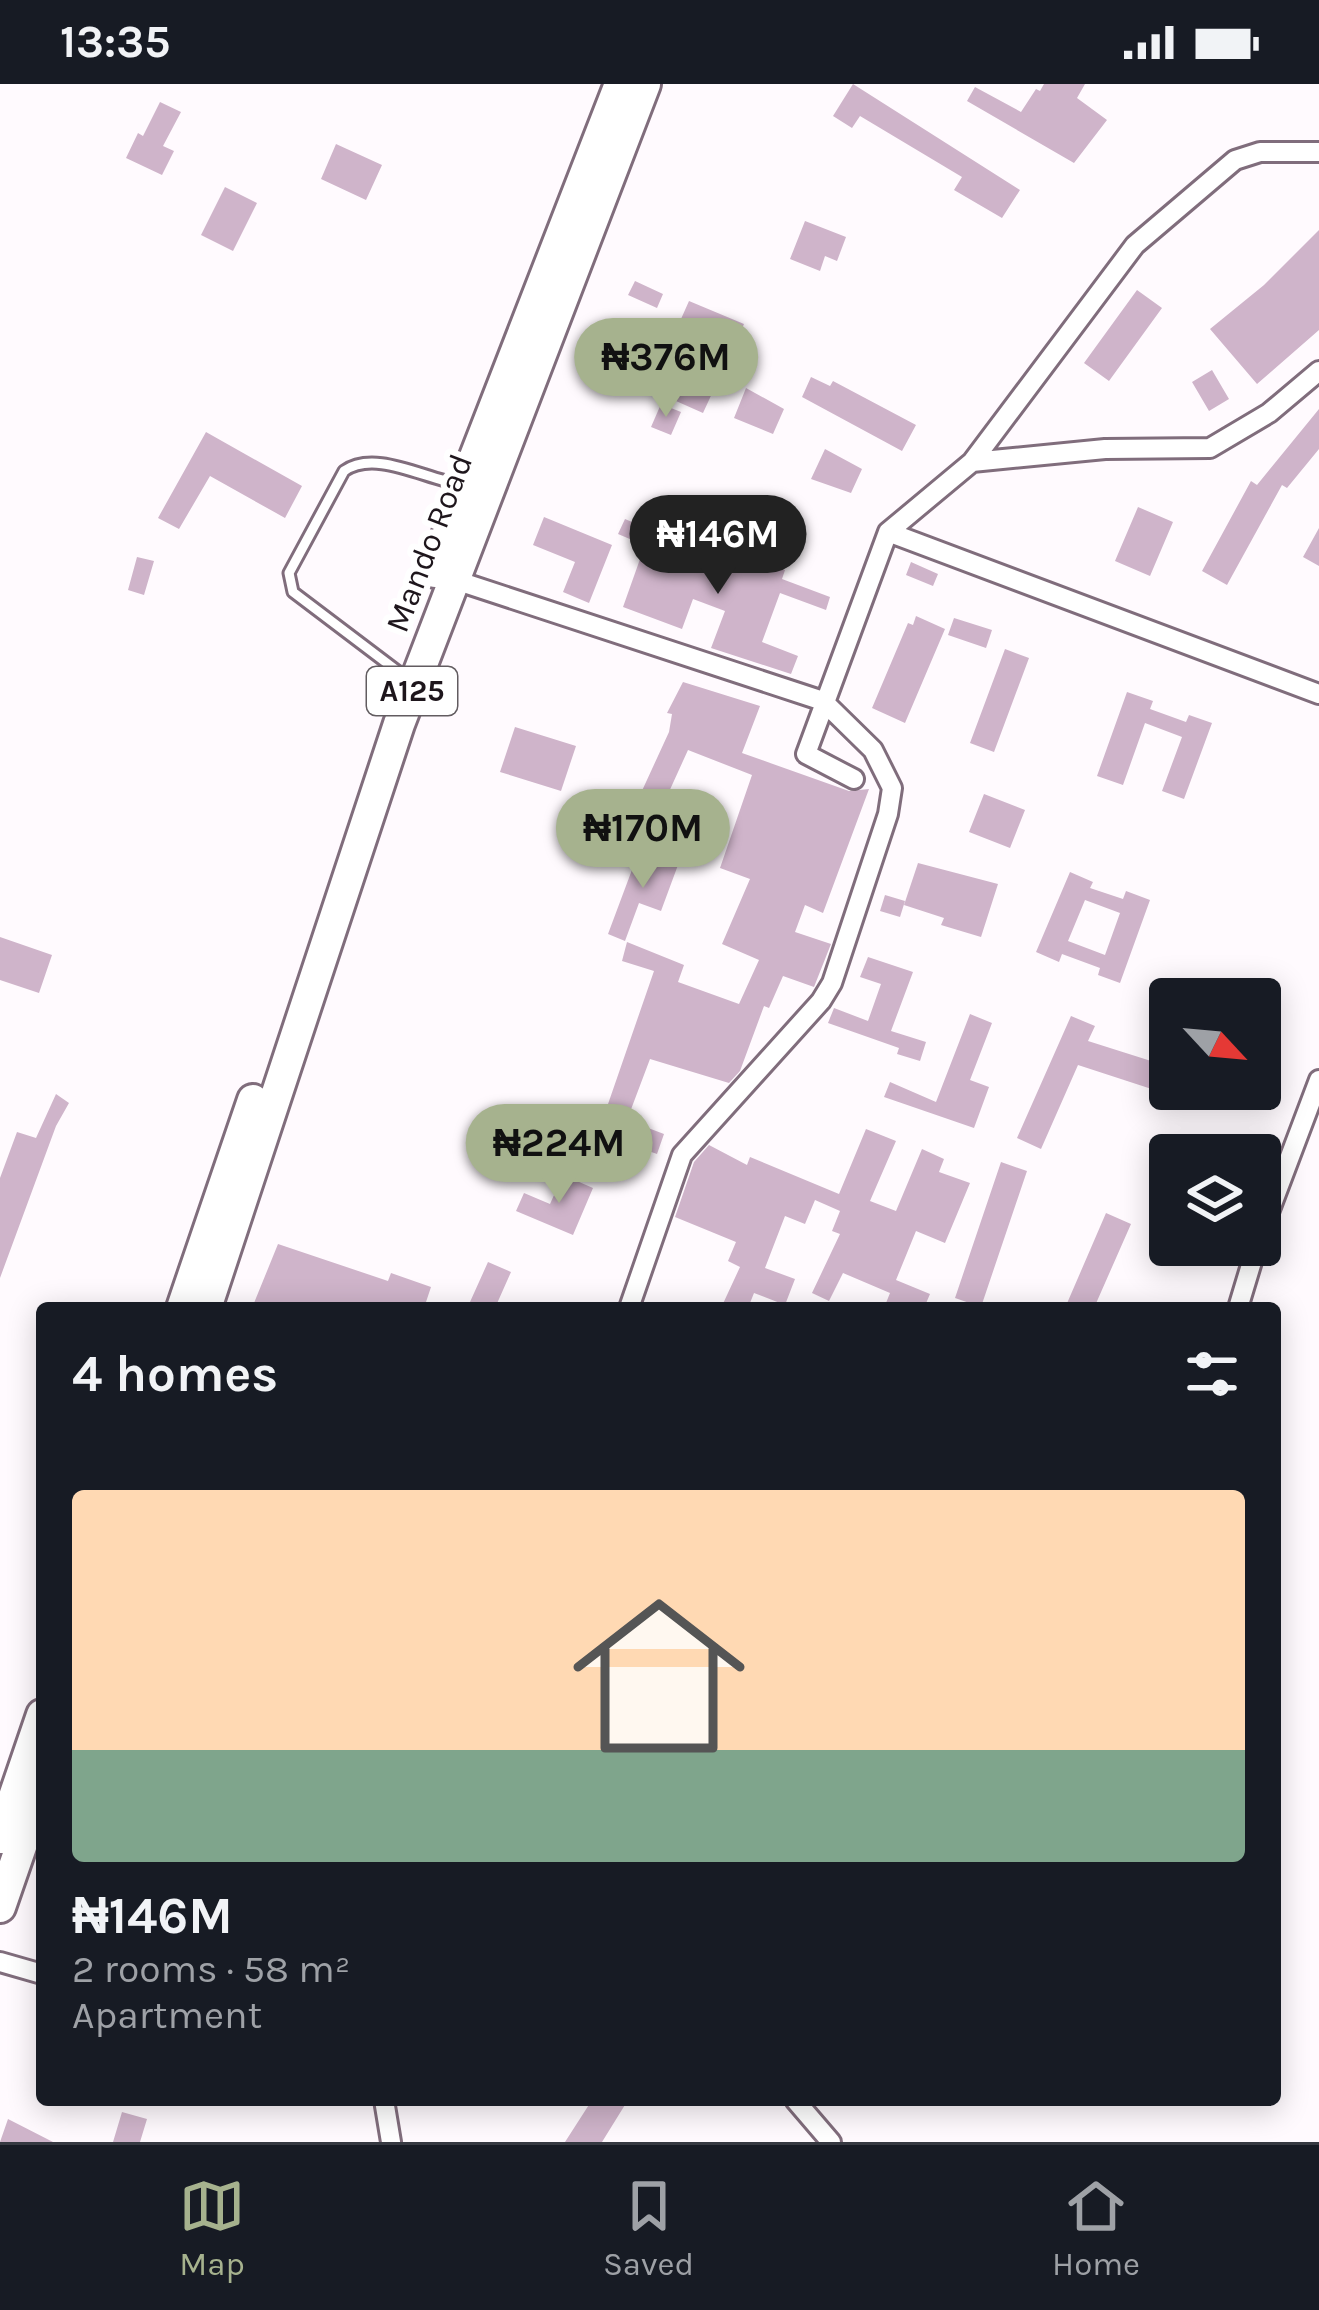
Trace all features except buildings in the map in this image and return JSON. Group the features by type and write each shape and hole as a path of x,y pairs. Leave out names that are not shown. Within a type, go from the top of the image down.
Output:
{"highway":[{"name":"Mando Road","path":"184,1302 464,485 620,84"},
{"name":"Mando Road","path":"208,1302 399,724 645,84"},
{"path":"0,1838 36,1733"},
{"path":"0,1907 36,1803"}],"street":[{"path":"854,778 806,754 888,532 972,462 1135,245 1235,160 1260,152 1319,152"},
{"path":"972,462 1105,449 1210,448 1269,413 1319,371"},
{"path":"888,532 1319,694"},
{"path":"452,579 823,701 873,750 892,788 888,814 832,983 682,1155 630,1302"},
{"path":"1281,1180 1319,1080"},
{"path":"1240,1302 1251,1266"},
{"path":"0,1962 36,1972"},
{"path":"385,2106 392,2142"},
{"path":"800,2106 831,2142"}],"lane":[{"path":"400,673 293,592 290,572 350,467 390,466 464,485"}]}
